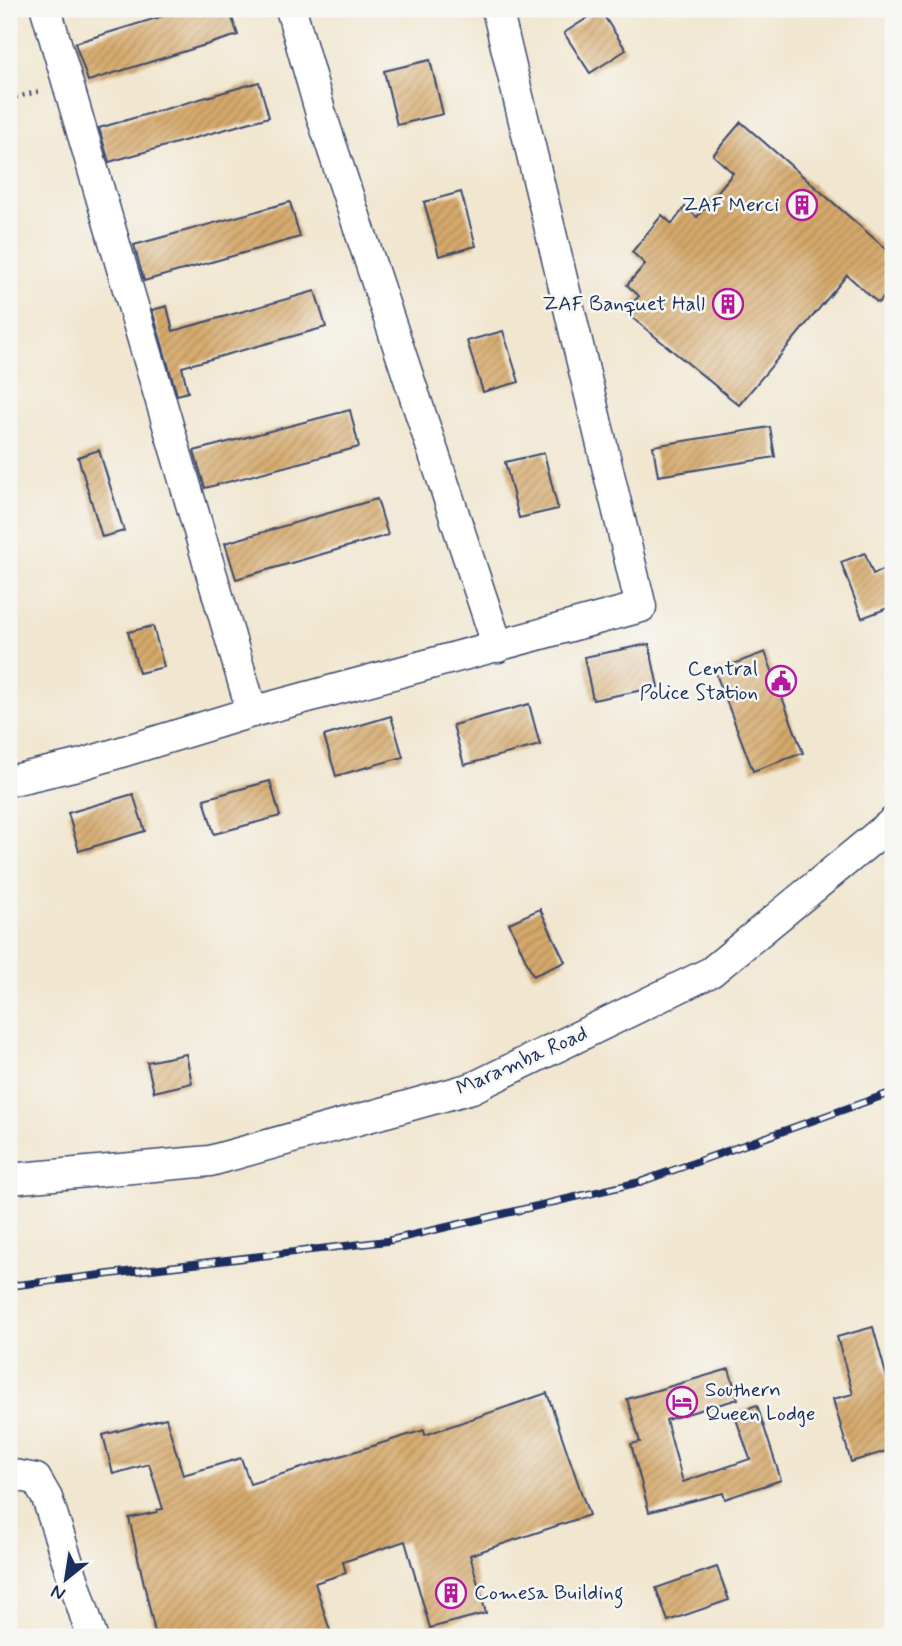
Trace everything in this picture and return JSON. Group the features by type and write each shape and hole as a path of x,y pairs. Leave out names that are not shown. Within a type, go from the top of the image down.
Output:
{"street":[{"path":"46,9 252,712"},
{"path":"291,9 321,114 498,647"},
{"path":"9,781 82,764 252,712 641,607 497,9"},
{"name":"Maramba Road","path":"9,1179 210,1161 472,1088 711,972 893,822"},
{"path":"9,1474 36,1479 47,1499 92,1637"}],"building":[{"path":"186,9 229,9 238,35 88,81 75,43"},
{"path":"600,10 626,50 590,73 564,33"},
{"path":"430,60 443,114 397,125 384,71"},
{"path":"259,82 269,117 109,162 99,128"},
{"name":"ZAF Banquet Hall","path":"741,122 893,255 893,289 878,303 847,275 739,405 625,312 639,296 627,285 645,264 632,252 662,215 672,224 685,207 697,217 733,173 713,155"},
{"path":"461,192 476,246 439,256 424,202"},
{"path":"290,202 300,237 144,281 134,245"},
{"path":"315,291 326,327 182,367 188,392 177,395 152,310 167,306 173,331"},
{"path":"503,331 519,382 483,392 467,341"},
{"path":"350,410 359,447 205,488 194,451"},
{"path":"770,427 775,457 658,476 653,446"},
{"path":"99,450 124,531 102,537 78,457"},
{"path":"544,453 558,509 519,518 505,462"},
{"path":"377,499 388,535 236,579 225,543"},
{"path":"865,553 873,574 893,566 893,606 862,618 841,562"},
{"path":"153,626 164,667 139,673 128,632"},
{"path":"649,644 658,687 593,700 584,657"},
{"path":"765,652 803,753 753,771 715,671"},
{"path":"529,704 540,745 464,765 453,725"},
{"path":"391,716 403,757 336,776 324,736"},
{"path":"270,781 280,816 214,834 204,799"},
{"path":"133,794 145,831 79,851 68,813"},
{"path":"540,909 565,962 533,976 509,923"},
{"path":"186,1054 192,1083 154,1092 147,1062"},
{"path":"873,1327 887,1378 893,1378 893,1449 851,1462 833,1399 853,1394 837,1337"},
{"path":"729,1369 738,1399 666,1420 683,1482 750,1459 734,1413 757,1405 781,1480 725,1499 723,1493 649,1512 631,1444 640,1442 627,1399"},
{"path":"547,1393 589,1515 470,1555 486,1613 430,1628 405,1541 343,1562 346,1573 315,1583 332,1637 156,1637 129,1518 163,1509 149,1464 113,1474 103,1435 166,1418 183,1475 241,1458 250,1484 424,1430 425,1435"},
{"path":"717,1567 729,1600 668,1621 656,1588"}],"railway":[{"path":"9,1286 387,1241 640,1182 893,1092"}],"place":[{"name":"ZAF Merci","path":"802,205"},
{"name":"ZAF Banquet Hall","path":"728,304"},
{"name":"Central Police Station","path":"781,681"},
{"name":"Southern Queen Lodge","path":"682,1402"},
{"name":"Comesa Building","path":"451,1593"}]}
